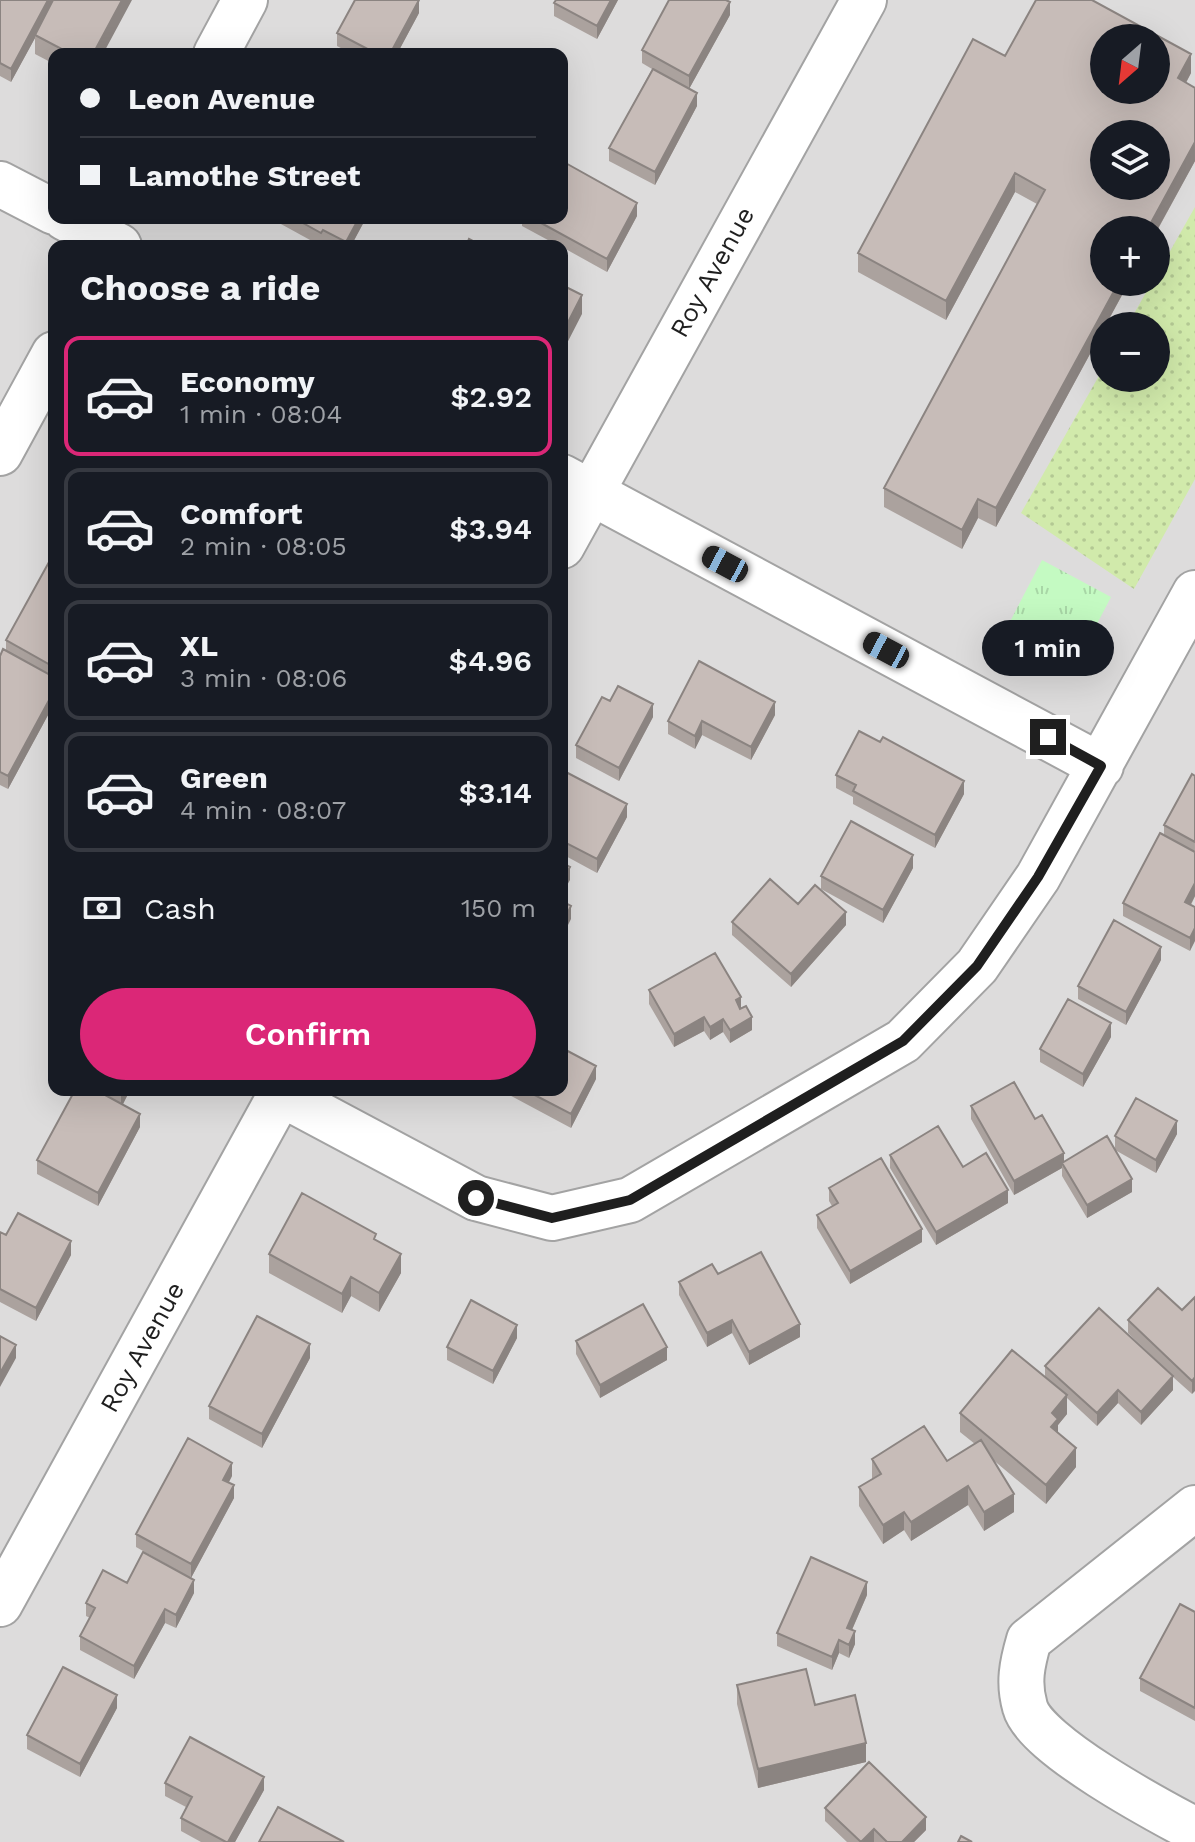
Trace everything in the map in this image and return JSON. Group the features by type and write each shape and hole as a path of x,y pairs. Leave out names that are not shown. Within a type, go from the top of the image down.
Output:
{"street":[{"path":"219,48 245,0"},
{"name":"Roy Avenue","path":"568,519 576,484 864,0"},
{"path":"0,184 48,209"},
{"path":"81,224 118,238"},
{"path":"0,453 48,365"},
{"path":"576,484 1101,766"},
{"path":"289,1096 476,1198 552,1218 630,1200 903,1041 977,966 1038,877 1195,593"},
{"name":"Roy Avenue","path":"0,1604 280,1096"},
{"path":"1195,1508 1029,1640 1019,1673 1025,1711 1055,1743 1118,1790 1195,1830"}],"shaded area":[{"path":"0,0 1195,0 1195,1842 0,1842"}],"green space":[{"path":"1195,207 1195,479 1134,589 1021,513 1090,392 1170,392 1170,312 1135,312 1144,296 1170,296 1170,251"},
{"path":"1042,560 1111,597 1072,672 1003,635"}],"building":[{"path":"0,0 48,0 11,69 0,63"},
{"path":"53,0 122,0 96,48 60,48 35,35"},
{"path":"355,0 419,0 393,48 366,48 337,33"},
{"path":"556,0 611,0 597,26 554,3"},
{"path":"669,0 730,2 689,76 642,50"},
{"path":"1036,0 1092,0 1136,24 1090,24 1090,104 1170,104 1170,43 1191,54 1178,78 1195,88 1195,142 1170,188 1170,120 1090,120 1090,200 1163,200 1155,216 1090,216 1090,296 1111,296 1103,312 1090,312 1090,335 996,508 978,499 962,530 884,488 1045,190 1015,173 946,301 858,253 973,39 1005,56"},
{"path":"653,69 697,93 655,172 609,148"},
{"path":"568,164 637,203 607,259 543,224 568,224"},
{"path":"305,224 356,224 347,240 323,230 321,233"},
{"path":"568,288 582,295 568,322"},
{"path":"48,564 48,664 6,640"},
{"path":"3,649 48,674 48,702 8,776 0,772 0,656"},
{"path":"699,661 775,702 751,747 702,721 695,736 668,721"},
{"path":"618,686 653,704 619,768 576,745 602,697 610,701"},
{"path":"859,731 880,742 883,737 964,781 935,835 853,791 856,785 836,775"},
{"path":"568,773 627,804 597,859 568,844"},
{"path":"1192,774 1195,776 1195,842 1164,825"},
{"path":"851,821 913,855 883,910 821,876"},
{"path":"1160,833 1195,852 1195,883 1185,902 1195,907 1195,928 1190,938 1123,903"},
{"path":"770,879 798,904 815,885 846,912 791,974 732,922"},
{"path":"1114,920 1161,947 1126,1012 1078,986"},
{"path":"715,953 741,997 736,1000 740,1009 746,1006 752,1017 730,1030 723,1019 710,1027 704,1017 674,1034 649,990"},
{"path":"1068,999 1111,1023 1083,1074 1040,1049"},
{"path":"568,1051 596,1066 571,1114 536,1096 568,1096"},
{"path":"1014,1082 1035,1119 1042,1115 1064,1153 1014,1181 971,1106"},
{"path":"72,1096 107,1096 140,1114 98,1193 37,1160"},
{"path":"1136,1098 1177,1121 1156,1160 1115,1136"},
{"path":"938,1126 963,1167 986,1153 1008,1190 936,1232 890,1155"},
{"path":"1107,1136 1132,1179 1087,1205 1062,1163"},
{"path":"881,1158 922,1229 850,1271 817,1215 838,1203 829,1188"},
{"path":"302,1193 376,1234 374,1239 401,1254 379,1293 351,1277 342,1294 269,1254"},
{"path":"18,1213 71,1241 36,1308 0,1289 0,1232 6,1235"},
{"path":"761,1252 800,1324 749,1352 732,1320 707,1333 679,1282 712,1264 718,1274"},
{"path":"1158,1288 1182,1310 1195,1297 1195,1377 1192,1381 1128,1320"},
{"path":"471,1300 517,1325 493,1371 447,1347"},
{"path":"643,1304 667,1347 600,1385 576,1341"},
{"path":"1099,1308 1173,1376 1141,1412 1118,1390 1097,1413 1045,1366"},
{"path":"257,1316 310,1344 262,1434 209,1406"},
{"path":"0,1336 16,1345 0,1373"},
{"path":"1012,1350 1067,1395 1052,1413 1058,1419 1051,1427 1076,1448 1046,1485 960,1413"},
{"path":"924,1426 947,1461 981,1440 1014,1494 984,1512 968,1486 911,1522 904,1512 883,1525 859,1487 881,1474 872,1459"},
{"path":"188,1438 232,1463 223,1480 234,1485 191,1564 136,1534"},
{"path":"143,1552 194,1580 176,1615 165,1609 134,1666 80,1636 95,1608 86,1603 103,1570 127,1583"},
{"path":"811,1557 867,1582 847,1628 855,1631 849,1645 839,1640 832,1657 777,1633"},
{"path":"1180,1604 1195,1612 1195,1708 1140,1678"},
{"path":"63,1667 117,1695 80,1764 27,1735"},
{"path":"806,1669 815,1705 855,1695 866,1743 758,1769 737,1685"},
{"path":"190,1737 264,1777 228,1842 181,1818 192,1797 165,1783"},
{"path":"869,1762 926,1817 902,1842 887,1842 874,1829 861,1842 825,1808"},
{"path":"278,1807 344,1842 259,1842"},
{"path":"961,1836 972,1842 958,1842"}],"route":[{"path":"476,1198 552,1218 630,1200 903,1041 977,966 1038,877 1101,766 1048,737"}]}
